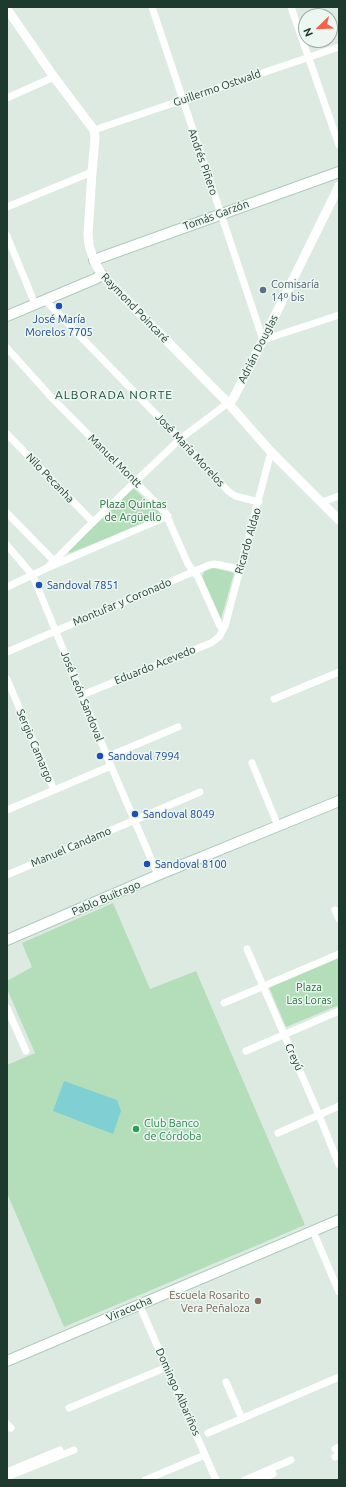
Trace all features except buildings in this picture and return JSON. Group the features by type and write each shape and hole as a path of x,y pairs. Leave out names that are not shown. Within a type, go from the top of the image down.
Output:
{"main road":[{"name":"Tomás Garzón","path":"94,260 339,172"},
{"path":"7,316 95,279 102,274"},
{"name":"Pablo Buitrago","path":"7,940 339,801"},
{"name":"Viracocha","path":"7,1361 339,1220"}],"street":[{"name":"Andrés Piñero","path":"152,7 263,340"},
{"path":"291,7 339,145"},
{"path":"7,9 54,77 94,130"},
{"name":"Guillermo Ostwald","path":"94,130 339,47"},
{"path":"7,98 54,77"},
{"name":"Raymond Poincaré","path":"94,130 96,138 88,235 89,245 94,260 102,274 228,403 271,452 339,520"},
{"path":"7,207 92,172"},
{"name":"Adrián Douglas","path":"228,403 233,399 339,186"},
{"path":"7,236 35,304"},
{"name":"José María Morelos","path":"45,300 180,439 231,494 259,502"},
{"path":"263,340 339,315"},
{"name":"Manuel Montt","path":"7,348 52,398 168,516 188,564 198,577 223,630"},
{"path":"47,568 180,439 228,403"},
{"name":"Nilo Pecanha","path":"7,434 93,522"},
{"name":"Ricardo Aldao","path":"223,630 259,502 271,452"},
{"path":"322,502 339,496"},
{"path":"7,512 54,561"},
{"path":"7,587 33,576 47,568 168,516"},
{"name":"José León Sandoval","path":"7,545 33,576 107,757 158,876"},
{"name":"Montufar y Coronado","path":"7,652 209,565 215,564 240,569"},
{"name":"Eduardo Acevedo","path":"82,695 210,643 219,637 223,630"},
{"path":"274,699 339,672"},
{"name":"Sergio Camargo","path":"7,679 54,790"},
{"path":"107,757 178,727"},
{"path":"252,764 278,826"},
{"path":"7,810 111,766"},
{"name":"Manuel Candamo","path":"7,875 200,792"},
{"path":"335,910 339,919"},
{"name":"Creyú","path":"247,949 339,1165"},
{"path":"224,1003 339,954"},
{"path":"7,1008 26,1051"},
{"path":"246,1051 339,1011"},
{"path":"278,1132 339,1106"},
{"path":"313,1231 339,1292"},
{"name":"Domingo Albariños","path":"139,1304 216,1480"},
{"path":"69,1408 167,1367"},
{"path":"208,1433 339,1377"},
{"path":"226,1382 242,1419"},
{"path":"7,1472 60,1450"},
{"path":"7,1477 74,1450"},
{"path":"144,1480 205,1455"},
{"path":"245,1480 291,1460"},
{"path":"258,1480 273,1474"}],"green space":[{"name":"Plaza Quintas de Argüello","path":"133,488 160,513 160,517 70,553 68,552"},
{"path":"213,568 234,573 221,619 202,576 205,571"},
{"name":"Club Banco de Córdoba","path":"113,903 150,989 196,971 305,1225 64,1327 7,1193 7,1065 35,1053 7,989 7,981 32,967 22,943"},
{"name":"Plaza Las Loras","path":"339,957 339,1005 286,1027 269,987"}],"water":[{"path":"64,1081 117,1100 121,1111 113,1134 53,1111"}],"place":[{"name":"Comisaría 14º bis","path":"263,290"},
{"name":"José María Morelos 7705","path":"59,306"},
{"name":"Sandoval 7851","path":"39,585"},
{"name":"Sandoval 7994","path":"100,756"},
{"name":"Sandoval 8049","path":"135,814"},
{"name":"Sandoval 8100","path":"147,864"},
{"name":"Club Banco de Córdoba","path":"136,1129"},
{"name":"Escuela Rosarito Vera Peñaloza","path":"258,1301"}],"district":[{"name":"ALBORADA NORTE","path":"114,395"}]}
